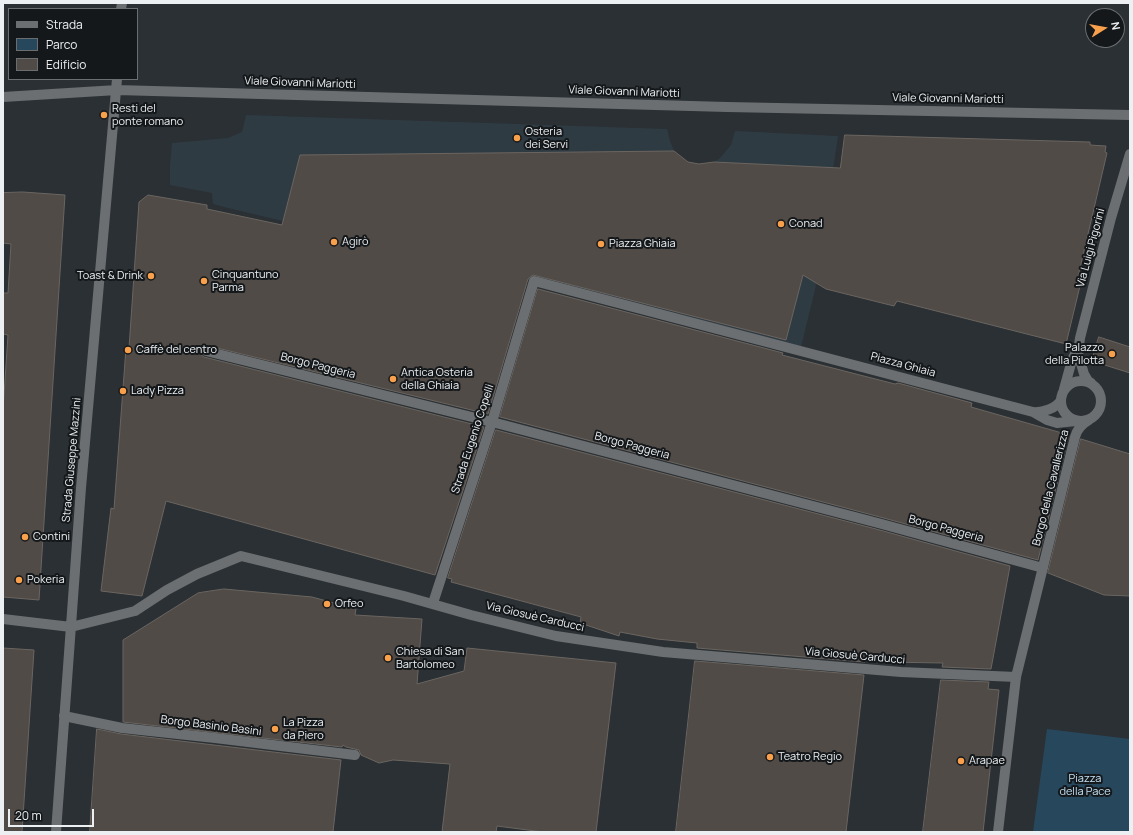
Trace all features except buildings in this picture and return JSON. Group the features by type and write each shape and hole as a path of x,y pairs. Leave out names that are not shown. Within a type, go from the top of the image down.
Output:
{"street":[{"name":"Strada Giuseppe Mazzini","path":"56,832 81,488 117,80"},
{"name":"Viale Giovanni Mariotti","path":"3,97 117,90 726,107 1130,115"},
{"name":"Via Luigi Pigorini","path":"1091,383 1084,374 1078,348 1109,225 1130,154"},
{"name":"Piazza Ghiaia","path":"534,281 1033,412 1040,412 1056,406 1066,387 1072,383 1085,381 1091,383"},
{"name":"Strada Eugenio Copelli","path":"433,603 492,422 534,281"},
{"name":"Via Luigi Pigorini","path":"1062,396 1068,379 1072,360 1078,348"},
{"name":"Borgo Paggeria","path":"210,351 492,422 878,523 1043,568"},
{"path":"1089,420 1098,411 1101,405 1099,392 1091,383"},
{"path":"1062,396 1064,413 1076,421"},
{"name":"Piazza Ghiaia","path":"1033,412 1047,420 1057,423 1089,420"},
{"name":"Borgo della Cavallerizza","path":"1043,568 1076,433 1081,425 1089,420"},
{"name":"Via Giosuè Carducci","path":"3,620 71,627 135,611 167,590 197,574 241,556 433,603 471,615 556,636 663,652 901,672 1016,677"},
{"path":"998,832 1016,677 1043,568"},
{"name":"Borgo Basinio Basini","path":"64,716 122,728 355,755"}],"shaded area":[{"name":"Piazza Ghiaia","path":"246,115 667,129 674,151 687,162 699,164 714,162 720,158 731,145 735,131 838,136 815,290 800,351 534,281 224,207 213,204 212,193 170,185 172,143 228,138 242,132"}],"green space":[{"name":"Piazza della Pace","path":"1047,729 1130,739 1130,832 1033,832"}],"place":[{"name":"Resti del ponte romano","path":"104,115"},
{"name":"Osteria dei Servi","path":"517,138"},
{"name":"Conad","path":"781,224"},
{"name":"Agirò","path":"334,242"},
{"name":"Piazza Ghiaia","path":"601,244"},
{"name":"Toast & Drink","path":"151,276"},
{"name":"Cinquantuno Parma","path":"204,281"},
{"name":"Caffè del centro","path":"128,350"},
{"name":"Palazzo della Pilotta","path":"1112,354"},
{"name":"Antica Osteria della Ghiaia","path":"393,379"},
{"name":"Lady Pizza","path":"123,391"},
{"name":"Contini","path":"25,537"},
{"name":"Pokeria","path":"19,580"},
{"name":"Orfeo","path":"327,604"},
{"name":"Chiesa di San Bartolomeo","path":"388,658"},
{"name":"La Pizza da Piero","path":"275,729"},
{"name":"Teatro Regio","path":"770,757"},
{"name":"Arapae","path":"961,761"}]}
